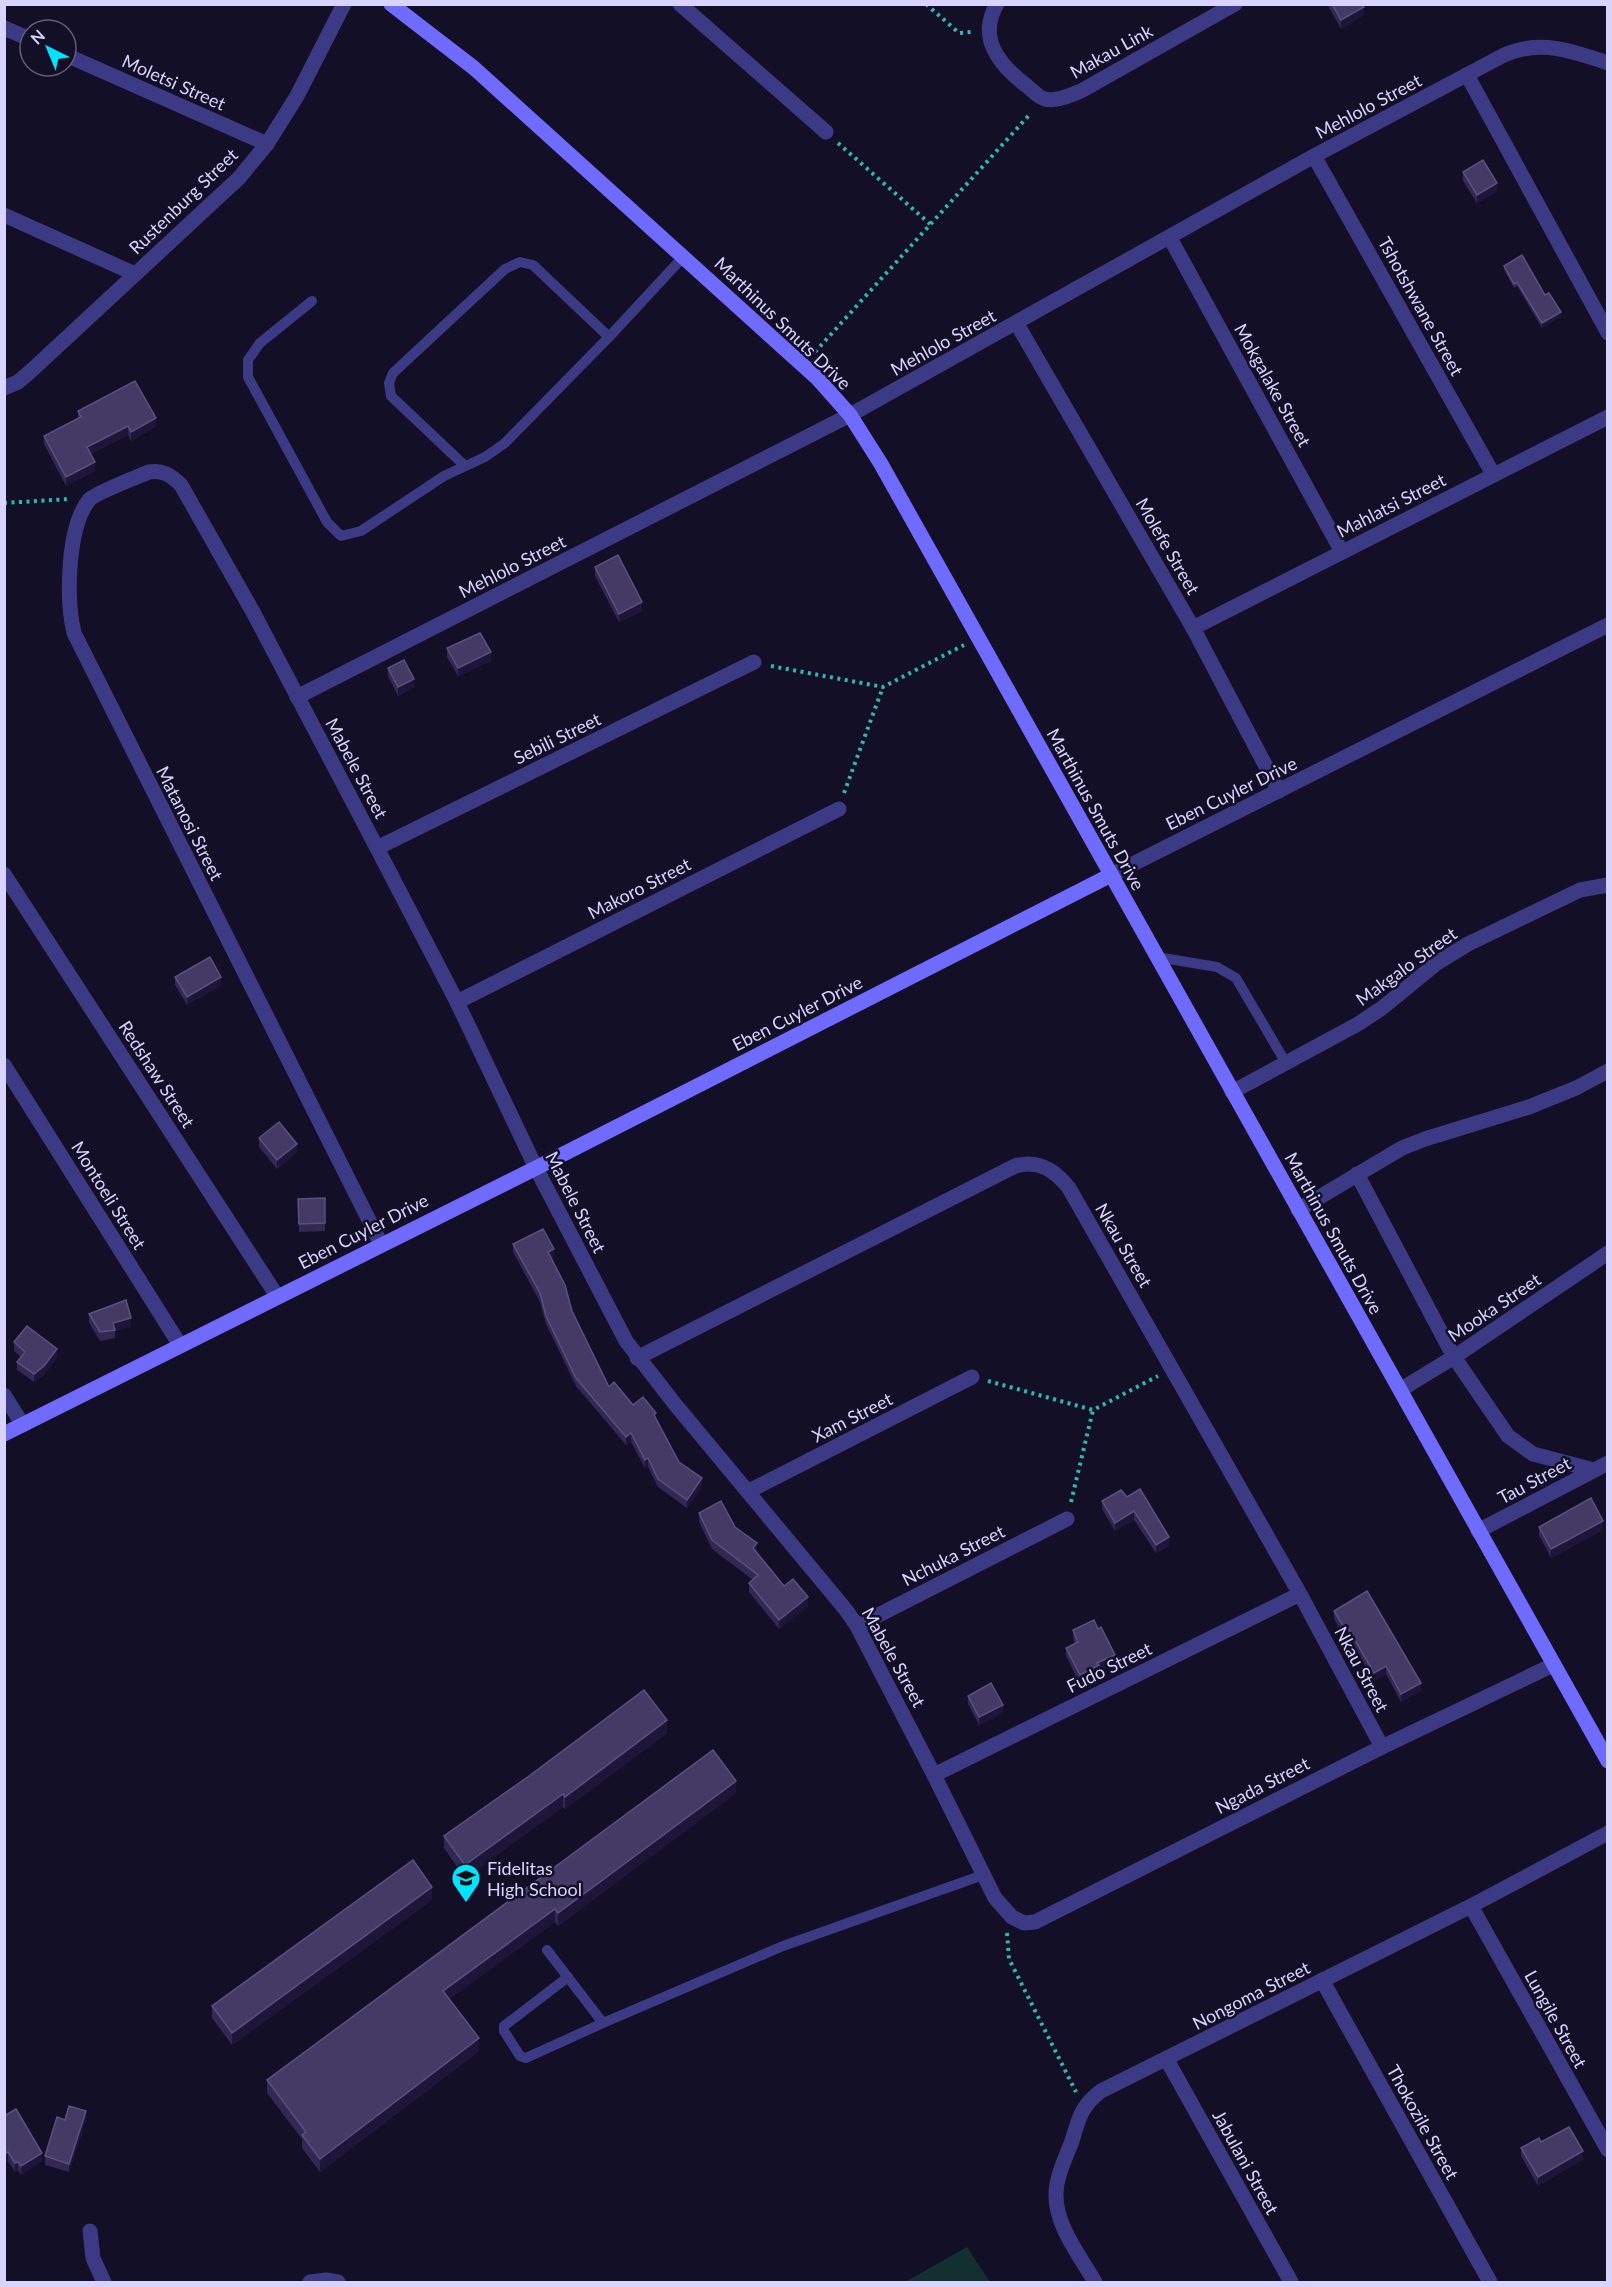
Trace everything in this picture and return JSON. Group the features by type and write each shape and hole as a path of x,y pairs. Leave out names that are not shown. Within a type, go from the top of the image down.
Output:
{"street":[{"name":"Rustenburg Street","path":"4,388 18,382 33,370 239,178 267,144 297,96 344,4"},
{"name":"Marthinus Smuts Drive","path":"391,4 474,68 684,256 803,365 850,415 881,464 1608,1761"},
{"path":"680,4 826,132"},
{"path":"997,4 990,16 988,30 990,42 1000,59 1018,80 1044,99"},
{"name":"Makau Link","path":"1044,99 1061,99 1081,91 1235,4"},
{"path":"4,28 18,34"},
{"name":"Mehlolo Street","path":"297,697 850,415 1017,324 1314,156 1511,52 1529,48 1560,48 1608,63"},
{"name":"Moletsi Street","path":"78,60 267,144"},
{"path":"1467,75 1608,333"},
{"name":"Tshotshwane Street","path":"1314,156 1493,474"},
{"path":"4,215 135,274"},
{"name":"Mokgalake Street","path":"1170,238 1342,552"},
{"name":"Molefe Street","path":"1017,324 1193,628 1279,791"},
{"name":"Mahlatsi Street","path":"1193,628 1608,417"},
{"name":"Mabele Street","path":"90,498 149,472 166,473 181,485 253,612 377,848 457,1002 536,1168 626,1341 637,1358 749,1491 857,1626 995,1898 1012,1917"},
{"name":"Matanosi Street","path":"90,498 78,520 70,585 70,618 79,645 381,1244"},
{"name":"Eben Cuyler Drive","path":"4,1434 1608,626"},
{"name":"Sebili Street","path":"377,848 754,662"},
{"name":"Makoro Street","path":"457,1002 839,809"},
{"name":"Redshaw Street","path":"4,874 277,1296"},
{"name":"Makgalo Street","path":"1232,1092 1358,1024 1382,1008 1437,963 1468,944 1580,890 1608,885"},
{"name":"Montoeli Street","path":"4,1065 180,1345"},
{"path":"1298,1210 1357,1174 1417,1142 1529,1107 1576,1088 1608,1071"},
{"name":"Nkau Street","path":"637,1358 1015,1166 1030,1163 1048,1168 1062,1178 1069,1188 1300,1594 1382,1747"},
{"path":"1357,1174 1454,1357 1508,1436 1533,1454 1601,1466"},
{"name":"Mooka Street","path":"1400,1390 1454,1357 1608,1253"},
{"name":"Xam Street","path":"749,1491 972,1377"},
{"path":"4,1395 23,1425"},
{"name":"Tau Street","path":"1478,1531 1601,1466"},
{"name":"Nchuka Street","path":"857,1626 1067,1519"},
{"name":"Fudo Street","path":"934,1775 1300,1594"},
{"name":"Ngada Street","path":"1012,1917 1024,1923 1035,1922 1382,1747 1553,1665"},
{"name":"Nongoma Street","path":"1095,2283 1063,2225 1057,2209 1056,2194 1082,2110 1101,2091 1471,1906 1608,1833"},
{"name":"Lungile Street","path":"1471,1906 1608,2150"},
{"name":"Thokozile Street","path":"1322,1980 1490,2283"},
{"name":"Jabulani Street","path":"1167,2060 1291,2283"},
{"path":"90,2230 93,2258 104,2283"},
{"path":"310,2283 326,2280 338,2283"}],"lane":[{"path":"312,301 260,343 248,360 248,377 327,522 341,536 361,531 444,476 485,457 505,443 609,337 684,256"},
{"path":"465,466 391,396 388,383 393,373 505,269 520,262 533,265 609,337"},
{"path":"1157,957 1217,967 1236,978 1286,1063"},
{"path":"568,1977 504,2026 504,2031 518,2054 526,2058 783,1946 983,1875"},
{"path":"547,1950 603,2023"}],"path":[{"path":"926,4 959,33 988,30"},
{"path":"803,365 1044,99"},
{"path":"826,132 930,224"},
{"path":"4,503 90,498"},
{"path":"754,662 884,687 978,638"},
{"path":"839,809 884,687"},
{"path":"972,1377 1093,1410 1172,1368"},
{"path":"1067,1519 1093,1410"},
{"path":"1012,1917 1007,1932 1009,1959 1076,2091 1082,2110"}],"green space":[{"path":"967,2247 990,2282 905,2282"}],"building":[{"path":"1332,4 1363,4 1364,7 1341,20"},
{"path":"1483,160 1497,183 1477,195 1463,172"},
{"path":"1522,255 1545,295 1549,293 1561,312 1542,323 1517,282 1514,284 1504,266"},
{"path":"135,381 156,418 131,432 128,426 87,447 95,462 66,477 44,436 81,417 78,411"},
{"path":"618,555 642,602 619,614 595,567"},
{"path":"480,633 491,652 458,668 447,648"},
{"path":"404,660 414,679 398,687 388,668"},
{"path":"210,957 221,977 187,997 175,977"},
{"path":"279,1122 297,1144 277,1160 259,1138"},
{"path":"325,1198 325,1223 299,1224 298,1199"},
{"path":"543,1229 554,1249 548,1252 565,1285 572,1311 609,1387 614,1382 633,1405 643,1397 656,1413 654,1415 679,1462 702,1478 687,1500 658,1479 648,1458 645,1460 631,1433 626,1437 576,1378 546,1316 540,1293 513,1244"},
{"path":"126,1300 131,1318 113,1323 115,1330 100,1332 89,1314"},
{"path":"27,1326 57,1349 44,1366 34,1374 17,1362 25,1352 14,1342"},
{"path":"1140,1489 1169,1537 1156,1545 1134,1511 1115,1523 1102,1501 1121,1490 1127,1497"},
{"path":"1591,1498 1603,1521 1551,1549 1539,1527"},
{"path":"721,1501 735,1527 757,1543 753,1548 784,1586 793,1579 808,1597 779,1620 749,1583 758,1575 712,1540 699,1513"},
{"path":"1367,1591 1421,1683 1401,1694 1386,1666 1374,1673 1348,1628 1345,1629 1334,1611"},
{"path":"1094,1620 1098,1629 1101,1627 1115,1655 1097,1663 1099,1665 1080,1675 1066,1648 1078,1642 1073,1630"},
{"path":"991,1683 1003,1705 979,1717 968,1696"},
{"path":"644,1690 667,1720 565,1797 563,1794 465,1865 444,1836"},
{"path":"713,1750 736,1781 558,1913 555,1909 443,1991 479,2038 320,2159 302,2135 306,2132 267,2080"},
{"path":"413,1860 432,1887 232,2033 212,2006"},
{"path":"69,2106 86,2111 69,2164 45,2156 57,2117 65,2120"},
{"path":"16,2109 42,2153 21,2166 18,2162 15,2163 8,2152 4,2151 4,2116"},
{"path":"1569,2127 1583,2151 1538,2177 1521,2148 1539,2138 1541,2142"}],"place":[{"name":"Fidelitas High School","path":"466,1904"}]}
